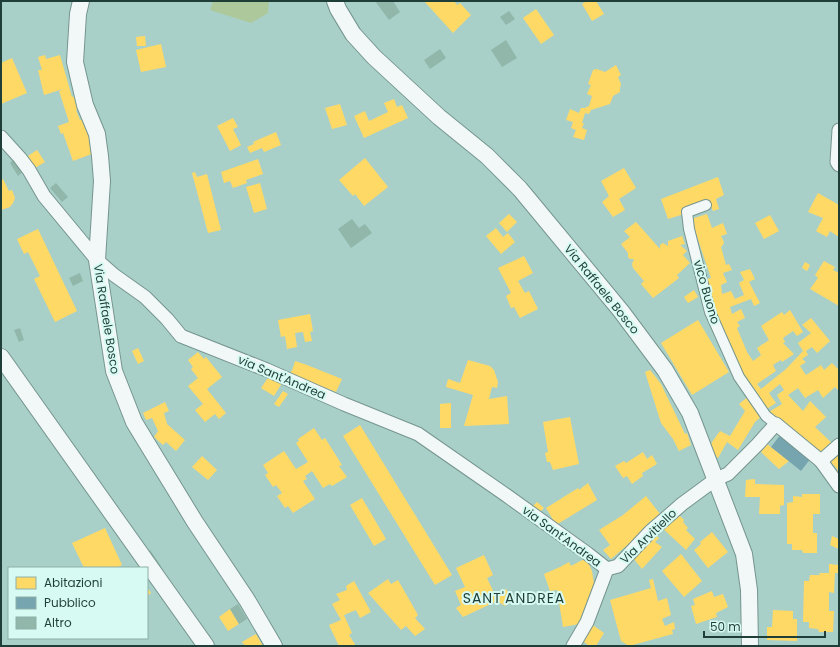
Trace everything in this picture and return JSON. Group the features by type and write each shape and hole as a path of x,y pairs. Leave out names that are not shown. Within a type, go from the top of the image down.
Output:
{"street":[{"name":"Via Raffaele Bosco","path":"81,1 78,14 75,62 85,105 97,134 102,181 97,260 114,372 134,422 195,522 247,600 274,646"},
{"name":"Via Raffaele Bosco","path":"335,1 353,34 374,58 439,117 488,156 520,188 621,311 665,370 690,413 744,554 749,590 750,646"},
{"path":"839,130 837,162 839,165"},
{"name":"via Sant'Andrea","path":"1,137 29,170 44,196 97,260 114,275 145,297 167,319 181,336 267,370 344,404 418,434 506,495 607,569"},
{"name":"vico Buono","path":"706,206 687,212 689,229 710,312 739,377 766,416 776,424"},
{"path":"1,357 206,646"},
{"name":"Via Arvitiello","path":"573,646 587,622 607,569 618,566 650,532 682,504 716,479 728,474 776,424"},
{"path":"776,424 821,461 839,486"},
{"path":"821,461 839,445"}],"green space":[{"path":"213,1 269,1 268,13 251,23 210,10"}],"building: Abitazioni":[{"path":"424,1 454,1 457,5 460,3 471,15 453,33"},
{"path":"587,1 596,1 604,14 592,21 582,4"},
{"path":"536,9 554,35 541,44 523,18"},
{"path":"145,36 146,46 137,46 136,37"},
{"path":"161,44 166,67 141,72 136,50"},
{"path":"45,55 46,59 60,55 72,97 79,95 83,107 76,110 80,120 85,118 97,152 73,161 63,133 61,134 58,126 69,122 59,91 63,89 44,95 38,70 42,70 38,57"},
{"path":"12,58 27,93 1,104 1,63"},
{"path":"616,65 621,75 618,77 621,84 620,92 613,96 610,104 591,110 589,114 585,113 582,128 587,130 584,140 573,137 576,130 571,128 573,122 566,120 570,109 579,113 581,108 589,106 592,96 587,94 591,85 588,84 593,70 597,69 605,72"},
{"path":"394,99 397,107 402,105 408,118 364,138 354,116 365,111 369,121 388,112 384,103"},
{"path":"340,104 347,125 332,129 325,108"},
{"path":"233,118 238,127 233,129 241,145 230,151 217,126"},
{"path":"276,132 281,145 264,152 262,148 250,153 247,147 254,144 253,142"},
{"path":"37,150 45,162 35,168 28,156"},
{"path":"365,158 388,187 364,206 355,194 353,196 339,180"},
{"path":"258,159 263,174 246,180 247,183 233,188 230,181 224,183 221,172"},
{"path":"624,168 636,188 619,199 625,210 613,217 602,202 609,196 601,181"},
{"path":"195,172 197,177 207,174 221,230 208,233 192,173"},
{"path":"718,177 724,195 716,199 719,209 713,211 709,202 684,214 668,219 661,199"},
{"path":"3,179 9,191 12,190 15,198 10,207 1,210 1,181"},
{"path":"260,183 267,209 254,213 246,187"},
{"path":"818,193 839,205 839,237 830,231 827,237 816,231 823,218 808,212"},
{"path":"509,214 517,222 507,232 499,223"},
{"path":"707,214 712,228 723,223 727,234 721,236 724,242 721,247 726,265 729,264 732,270 723,273 727,282 721,285 722,294 731,291 735,299 744,295 739,283 744,280 740,272 750,269 755,279 749,282 760,303 754,306 751,299 730,307 732,314 741,309 745,318 737,322 740,326 737,328 747,352 753,361 761,355 757,348 769,340 761,326 782,312 784,315 790,310 803,332 797,336 793,331 783,338 785,342 783,343 794,354 782,362 781,360 773,365 776,371 757,384 761,389 786,369 803,351 798,343 811,333 802,325 811,318 830,341 817,353 812,347 806,351 808,355 802,359 806,362 800,366 806,375 821,365 824,370 832,363 839,370 839,391 835,387 823,398 818,390 805,398 798,388 788,395 803,411 810,401 826,417 815,427 835,446 820,455 767,413 782,404 777,395 784,390 780,384 769,393 776,403 765,410 741,371 712,302 707,279 711,278 691,219"},
{"path":"770,215 779,231 764,239 755,223"},
{"path":"636,222 660,249 660,245 663,243 668,246 668,241 682,236 685,244 680,245 687,251 683,255 690,263 677,275 679,278 653,298 641,284 644,281 633,268 632,264 634,259 630,259 628,257 628,253 621,244 630,237 624,231"},
{"path":"496,228 503,237 508,233 515,242 501,254 486,236"},
{"path":"38,229 77,311 55,322 34,279 40,276 28,252 24,254 17,239"},
{"path":"524,256 533,273 518,281 525,293 529,291 538,309 520,318 514,307 511,308 506,296 511,293 498,268"},
{"path":"824,261 835,267 833,270 839,273 839,306 810,289 818,278 815,275"},
{"path":"805,262 810,265 807,271 802,268"},
{"path":"694,290 698,297 688,303 684,297"},
{"path":"310,314 313,331 310,332 312,341 305,342 303,332 295,333 297,347 287,349 285,336 281,337 278,320"},
{"path":"698,320 729,372 692,395 661,343"},
{"path":"138,348 144,361 138,364 132,351"},
{"path":"198,352 204,359 206,357 222,377 207,389 226,413 219,419 215,414 205,422 195,410 203,404 188,386 198,378 191,369 193,367 188,360"},
{"path":"468,360 490,366 494,370 498,382 497,388 492,387 489,399 507,396 509,424 464,426 473,395 446,387 448,379 460,383"},
{"path":"295,361 342,379 336,392 303,379 289,376"},
{"path":"650,370 661,384 685,434 687,433 691,445 679,451 673,439 661,423 645,372"},
{"path":"270,375 282,383 274,396 261,388"},
{"path":"283,391 288,394 279,407 274,404"},
{"path":"749,396 763,415 755,422 738,450 727,442 718,458 707,449 720,431 730,436 745,411 739,404"},
{"path":"165,402 169,411 164,413 167,424 185,440 176,451 166,442 163,445 154,437 158,431 152,418 146,420 143,413"},
{"path":"451,403 451,428 440,428 440,404"},
{"path":"570,417 579,464 553,470 550,462 547,462 545,453 548,452 543,422"},
{"path":"360,425 452,575 435,585 343,436"},
{"path":"314,428 322,440 325,438 342,465 339,466 347,477 332,486 330,484 323,488 312,471 305,476 307,479 303,481 315,499 293,513 288,506 285,508 277,496 282,493 276,485 273,487 265,475 268,473 263,465 284,451 296,469 308,462 296,443 299,441 298,439"},
{"path":"767,444 789,461 779,469 761,452"},
{"path":"839,451 839,477 834,472 838,470 830,461"},
{"path":"643,452 647,459 652,455 657,464 642,473 643,476 632,484 627,476 623,478 615,466 624,461 626,463"},
{"path":"202,456 217,470 208,480 192,467"},
{"path":"755,479 755,484 784,485 784,505 780,506 780,514 759,514 760,497 745,497 746,480"},
{"path":"588,483 597,500 556,525 546,508 578,488 579,490"},
{"path":"802,494 820,494 820,514 813,514 813,533 817,533 817,553 803,553 802,550 792,550 792,544 787,544 787,503 793,502 793,496 802,497"},
{"path":"646,496 660,514 647,524 650,526 611,559 603,550 610,545 599,530 623,515"},
{"path":"362,498 386,539 374,546 350,505"},
{"path":"537,502 544,508 538,514 531,508"},
{"path":"676,512 684,520 683,522 688,528 686,530 695,539 686,550 661,527"},
{"path":"105,528 122,565 118,567 84,567 72,543"},
{"path":"712,532 728,552 708,568 694,550 701,544 700,542"},
{"path":"654,534 659,538 655,542 662,547 642,569 633,558"},
{"path":"832,536 839,539 839,549 830,545"},
{"path":"681,554 702,581 684,597 662,571"},
{"path":"484,555 493,575 487,578 495,595 506,589 513,600 505,606 497,601 463,617 456,608 461,605 455,591 465,587 456,568"},
{"path":"586,558 592,571 594,584 579,624 563,627 557,590 550,591 544,574 569,562 571,566"},
{"path":"829,564 839,565 839,573 835,573 834,593 829,592 829,611 834,611 833,632 819,632 818,629 809,628 809,622 803,622 804,581 809,581 810,575 829,573"},
{"path":"388,579 391,584 398,580 418,615 415,618 425,629 415,636 406,626 401,630 368,593"},
{"path":"653,579 658,601 667,598 671,615 662,619 665,626 674,622 675,629 672,630 673,634 629,646 621,641 610,600 651,588 649,580"},
{"path":"354,581 371,612 360,618 356,610 344,615 352,633 349,635 356,646 339,646 329,625 341,620 332,604 340,600 336,594 347,590 346,586"},
{"path":"148,588 151,593 148,595"},
{"path":"712,591 714,597 723,594 728,607 716,613 717,617 696,624 691,606 695,605 693,599"},
{"path":"230,609 239,624 228,631 219,617"},
{"path":"773,610 793,611 793,619 797,619 797,641 767,640 767,627 772,627"},
{"path":"591,624 604,633 596,646 589,646 581,639"},
{"path":"256,634 263,646 245,646 242,642"}],"building: Pubblico":[{"path":"781,434 811,458 801,471 771,447"}],"building: Altro":[{"path":"375,1 393,1 400,12 389,20"},
{"path":"509,11 515,19 506,25 500,17"},
{"path":"506,40 517,58 502,67 491,50"},
{"path":"440,49 446,58 430,69 424,60"},
{"path":"15,158 25,170 18,176 10,163"},
{"path":"56,183 68,197 62,202 50,188"},
{"path":"352,219 359,228 365,224 372,233 351,248 338,229"},
{"path":"80,273 83,281 73,286 69,278"},
{"path":"20,328 24,340 19,342 14,330"},
{"path":"150,550 161,566 157,569 146,553"},
{"path":"238,604 247,619 239,624 230,609"}],"district":[{"name":"SANT'ANDREA","path":"514,598"}]}
